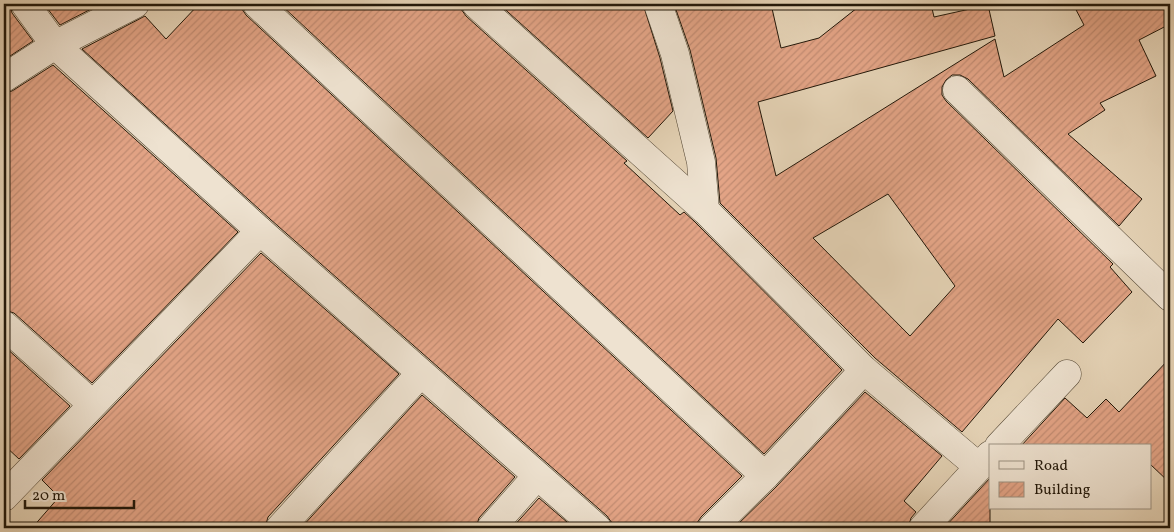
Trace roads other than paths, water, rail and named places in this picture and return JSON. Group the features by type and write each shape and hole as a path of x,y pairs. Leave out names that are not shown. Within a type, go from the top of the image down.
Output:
{"street":[{"path":"25,4 56,45 420,374 597,528"},
{"path":"4,78 56,45 135,4"},
{"path":"257,4 765,476"},
{"path":"476,4 705,210 864,370 985,461 924,528"},
{"path":"658,4 675,54 701,162 705,210"},
{"path":"957,90 1170,297"},
{"path":"4,497 260,231"},
{"path":"4,325 92,404"},
{"path":"712,528 765,476 864,370"},
{"path":"280,528 420,374"},
{"path":"1001,444 1067,374"},
{"path":"491,528 537,476"}]}
